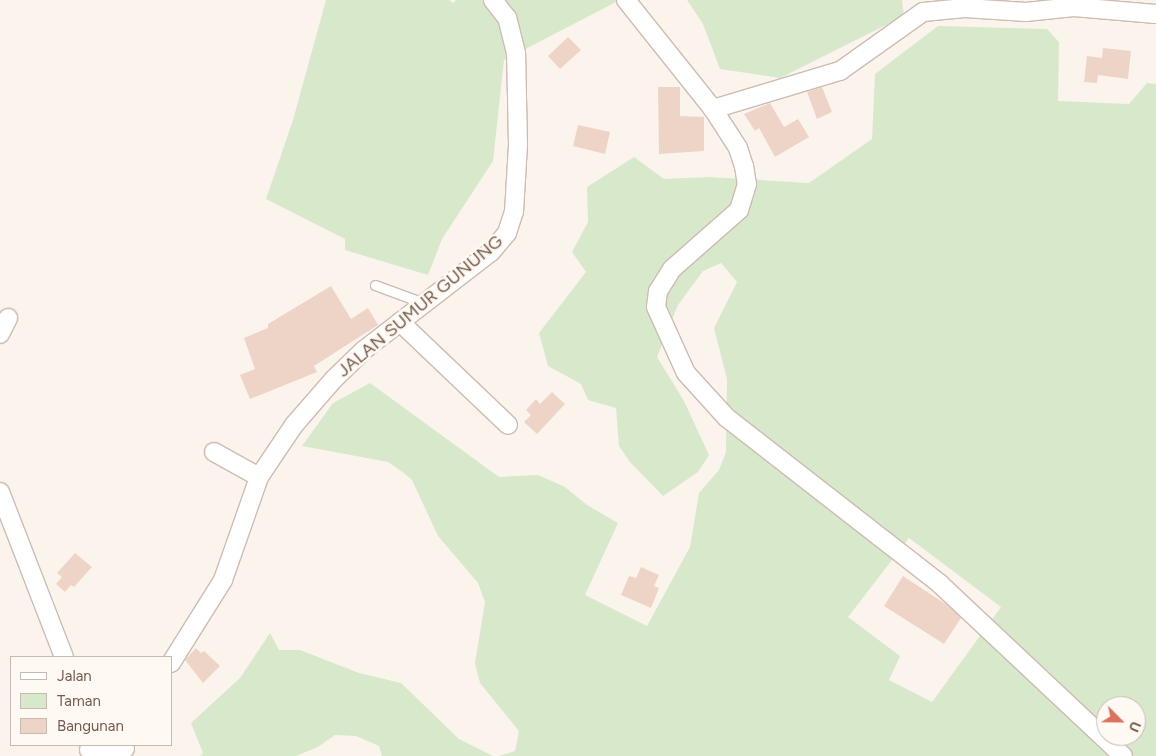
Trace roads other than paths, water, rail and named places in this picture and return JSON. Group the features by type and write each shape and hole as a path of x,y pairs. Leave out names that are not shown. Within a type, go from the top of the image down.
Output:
{"street":[{"name":"JALAN SUMUR GUNUNG","path":"172,662 223,580 259,477 294,425 334,378 400,322 491,252 507,233 514,212 518,145 516,53 507,18 494,0"},
{"path":"626,0 713,109 738,148 747,184 739,210 672,269 658,291 656,307 686,373 728,418 940,584 1123,756"},
{"path":"713,109 840,71 924,12 965,8 1026,12 1074,8 1156,14"},
{"path":"0,334 8,318"},
{"path":"400,322 508,425"},
{"path":"214,452 259,477"},
{"path":"0,492 64,656"},
{"path":"90,750 125,750"}],"lane":[{"path":"375,286 424,303"}]}
